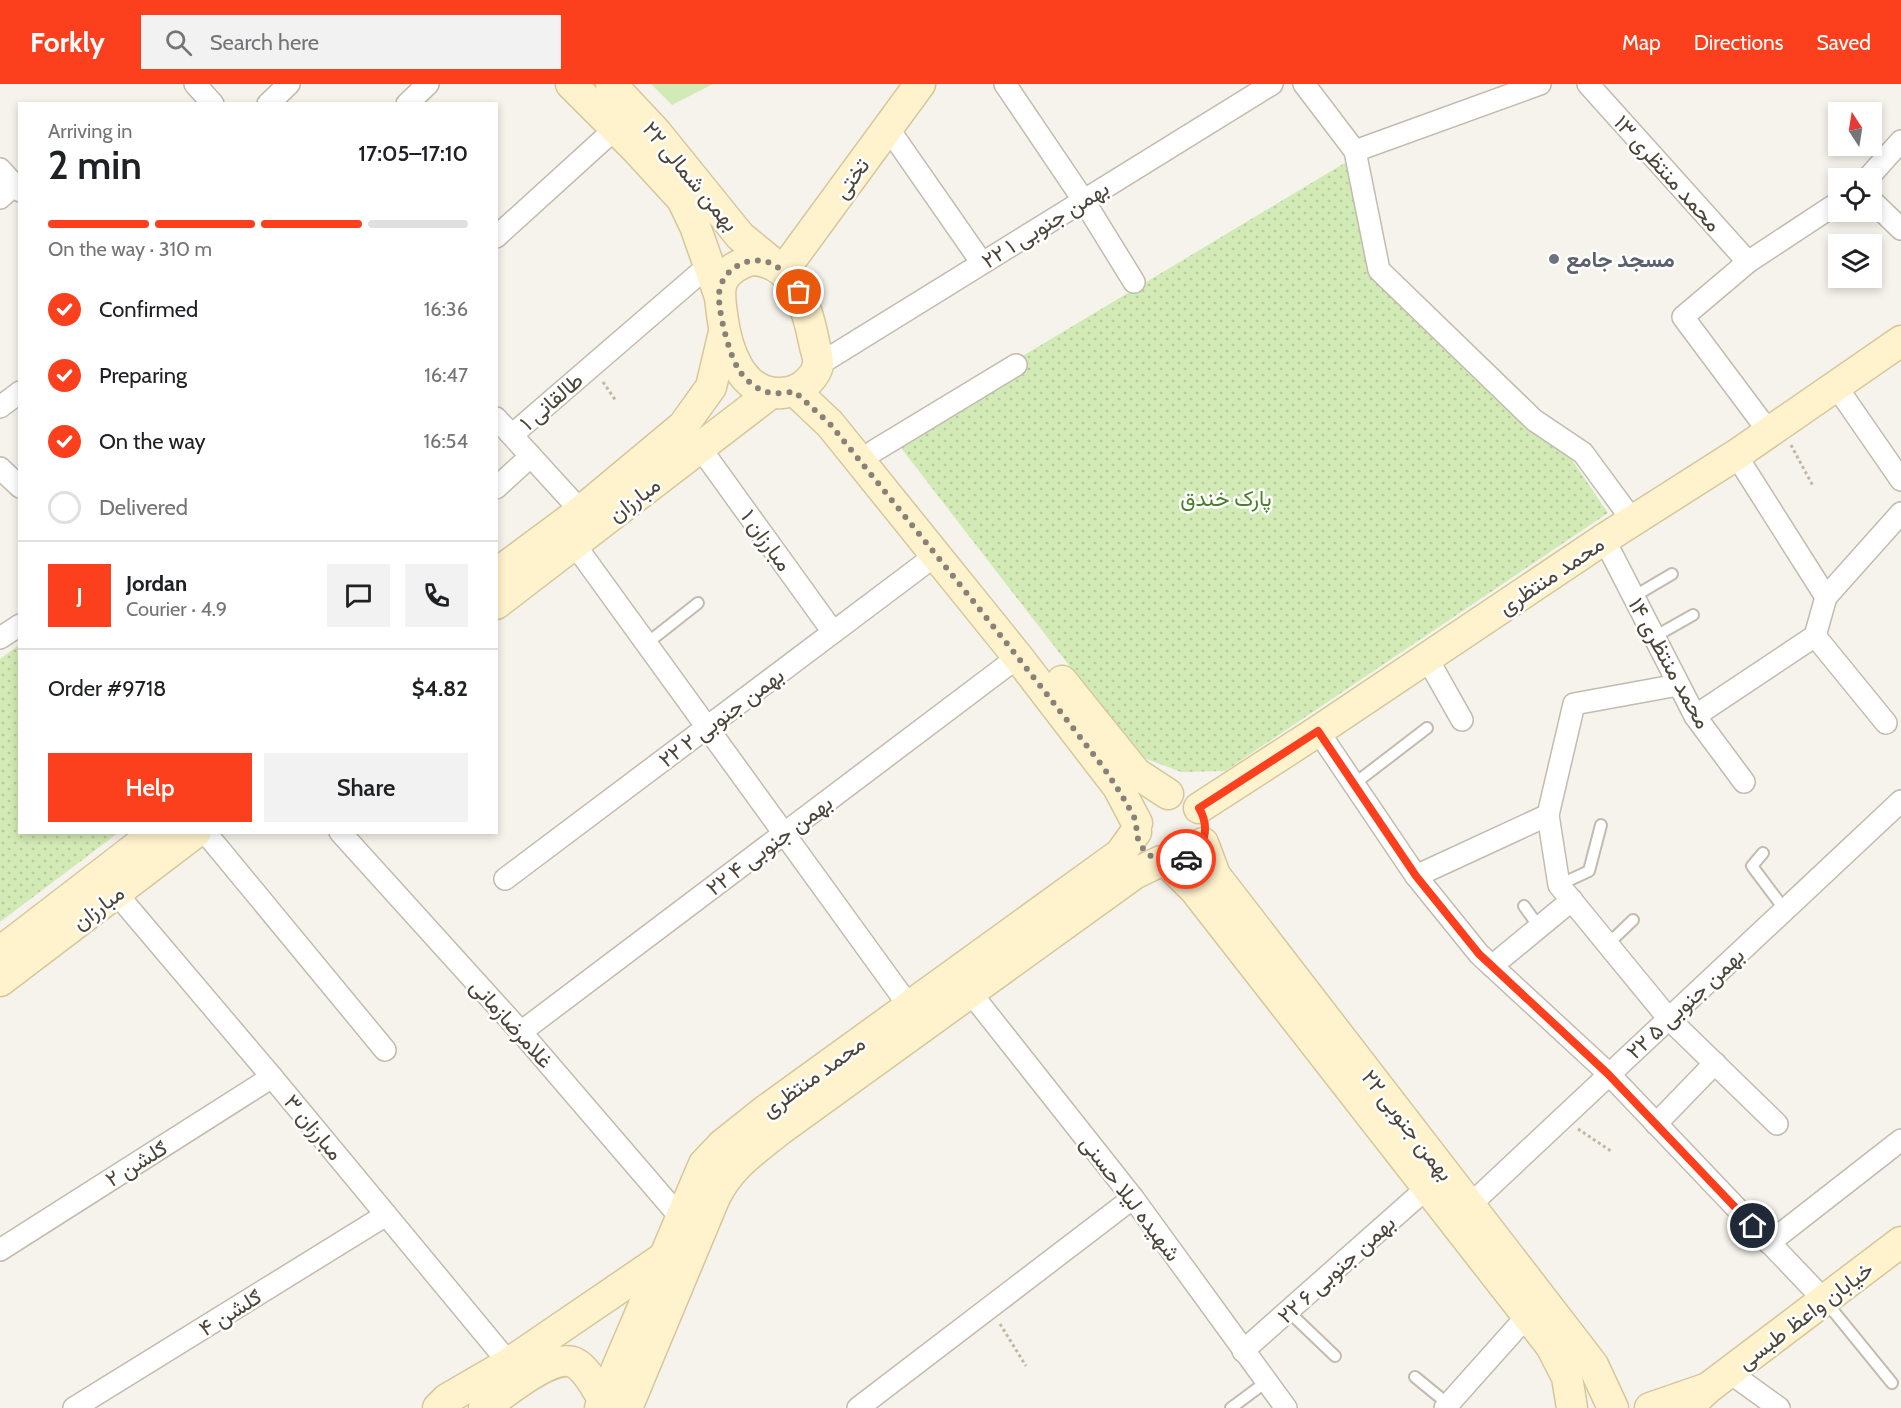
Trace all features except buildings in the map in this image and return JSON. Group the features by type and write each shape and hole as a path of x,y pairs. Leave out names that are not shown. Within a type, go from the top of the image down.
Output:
{"street":[{"path":"270,102 289,84"},
{"path":"409,102 428,84"},
{"name":"۲۲ بهمن شمالی","path":"571,84 616,128 682,199 695,226 719,294"},
{"name":"۲۲ بهمن شمالی","path":"611,84 656,132 740,236 778,268"},
{"name":"تختی","path":"778,268 920,84"},
{"path":"1005,84 1084,201 1134,282"},
{"name":"۲۲ بهمن جنوبی ۱","path":"799,382 982,263 1272,84"},
{"path":"1304,84 1355,152 1379,270 1534,420 1583,453 1633,521"},
{"path":"1355,152 1540,84"},
{"name":"محمد منتظری ۱۳","path":"1588,84 1748,261"},
{"path":"504,230 616,128"},
{"path":"888,128 982,263"},
{"path":"1877,168 1901,141"},
{"path":"1775,428 1683,317 1748,261 1828,209"},
{"path":"1882,211 1901,229"},
{"path":"778,268 762,260 750,260 738,264 722,282 719,294 724,332 738,369 755,387 799,382 874,451 1136,773 1168,794 1185,797 1199,808 1205,825 1203,843 1198,850 1183,861 1164,862 1149,855 1143,849 1137,827 1118,787 1018,657 830,424 799,382 809,316 799,292 778,268"},
{"name":"طالقانی ۱","path":"512,435 709,265"},
{"name":"مبارزان","path":"498,573 581,511 684,426 711,387 724,332"},
{"name":"محمد منتظری","path":"1199,808 1604,539 1736,455 1901,341"},
{"path":"874,451 1016,365"},
{"name":"مبارزان","path":"498,602 701,448 799,382"},
{"path":"1836,386 1901,480"},
{"path":"0,407 18,394"},
{"path":"498,420 581,511"},
{"name":"مبارزان ۱","path":"701,448 833,632"},
{"path":"1736,455 1826,597"},
{"path":"498,486 531,456"},
{"path":"0,468 18,485"},
{"path":"1695,716 1815,636 1826,597 1901,513"},
{"name":"محمد منتظری ۱۴","path":"1604,539 1695,716 1744,782"},
{"path":"575,545 909,1006"},
{"name":"۲۲ بهمن جنوبی ۲","path":"505,879 936,555"},
{"path":"0,638 18,626"},
{"path":"1815,636 1886,723"},
{"name":"۲۲ بهمن جنوبی ۴","path":"521,1032 1018,657"},
{"path":"1427,658 1462,720"},
{"path":"1678,685 1574,704 1548,815 1565,893 1668,1019 1777,1124"},
{"path":"1318,731 1416,876 1479,954 1608,1074 1825,1301"},
{"path":"1137,827 1139,814 1151,800 1168,794"},
{"name":"۲۲ بهمن جنوبی ۵","path":"1470,1205 1901,801"},
{"path":"1416,876 1548,815"},
{"name":"محمد منتظری","path":"610,1406 663,1258 704,1164 722,1145 766,1110 1120,854 1137,827"},
{"name":"مبارزان","path":"0,952 153,834"},
{"name":"مبارزان","path":"0,981 193,834"},
{"path":"207,834 386,1050"},
{"name":"غلامرضازمانی","path":"342,834 521,1032 680,1217"},
{"name":"۲۲ بهمن جنوبی","path":"1203,843 1215,875 1347,1065 1428,1187 1551,1346 1567,1377 1572,1408"},
{"name":"محمد منتظری","path":"610,1406 724,1178 739,1163 781,1129 1134,874 1164,862"},
{"name":"۲۲ بهمن جنوبی","path":"1164,862 1195,890 1470,1205 1593,1365 1605,1387 1612,1408"},
{"name":"مبارزان ۳","path":"116,893 509,1363"},
{"path":"1492,966 1539,927 1565,893"},
{"name":"شهیده لیلا حسنی","path":"970,992 1133,1198 1286,1408"},
{"path":"1656,1124 1715,1063"},
{"name":"ګلشن ۲","path":"0,1250 272,1077"},
{"path":"1769,1243 1901,1140"},
{"name":"۲۲ بهمن جنوبی ۶","path":"1244,1351 1428,1187"},
{"path":"858,1408 1133,1198"},
{"name":"ګلشن ۴","path":"74,1408 386,1215"},
{"name":"خیابان واعظ طبسی","path":"1650,1408 1708,1389 1899,1248"},
{"path":"438,1408 447,1399 509,1363 663,1258"},
{"path":"1447,1406 1528,1315"},
{"path":"484,1408 545,1367 561,1361 574,1363 585,1372 610,1406"},
{"path":"1708,1389 1779,1408"}],"lane":[{"path":"1634,597 1672,574"},
{"path":"646,644 698,603"},
{"path":"1654,637 1693,615"},
{"path":"1354,784 1427,728"},
{"path":"1565,893 1589,871 1600,825"},
{"path":"1763,854 1752,866 1785,910"},
{"path":"1524,906 1539,927"},
{"path":"1608,944 1633,920"},
{"path":"1825,1301 1892,1383"},
{"path":"1288,1311 1335,1356"},
{"path":"1415,1377 1447,1406"},
{"path":"1230,1408 1266,1382"}],"path":[{"path":"1775,428 1813,486"},
{"path":"1562,1118 1611,1151"},
{"path":"989,1308 1026,1366"}],"green space":[{"path":"651,84 713,84 672,105"},
{"name":"پارک خندق","path":"1353,158 1372,276 1566,451 1608,513 1225,771 1181,772 1139,756 891,435"},
{"path":"18,646 18,834 117,834 0,922 0,659"}],"way so far":[{"path":"799,292 774,264 762,260 750,260 738,264 729,272 722,282 719,294 724,332 738,369 755,387 771,393 795,392 830,424 1018,657 1118,787 1137,823 1139,841 1143,849 1157,860 1165,862 1175,863 1186,859"}],"place":[{"name":"مسجد جامع","path":"1554,259"}],"route":[{"path":"1186,859 1203,843 1204,816 1199,808 1318,731 1416,876 1479,954 1608,1074 1753,1226"}]}
